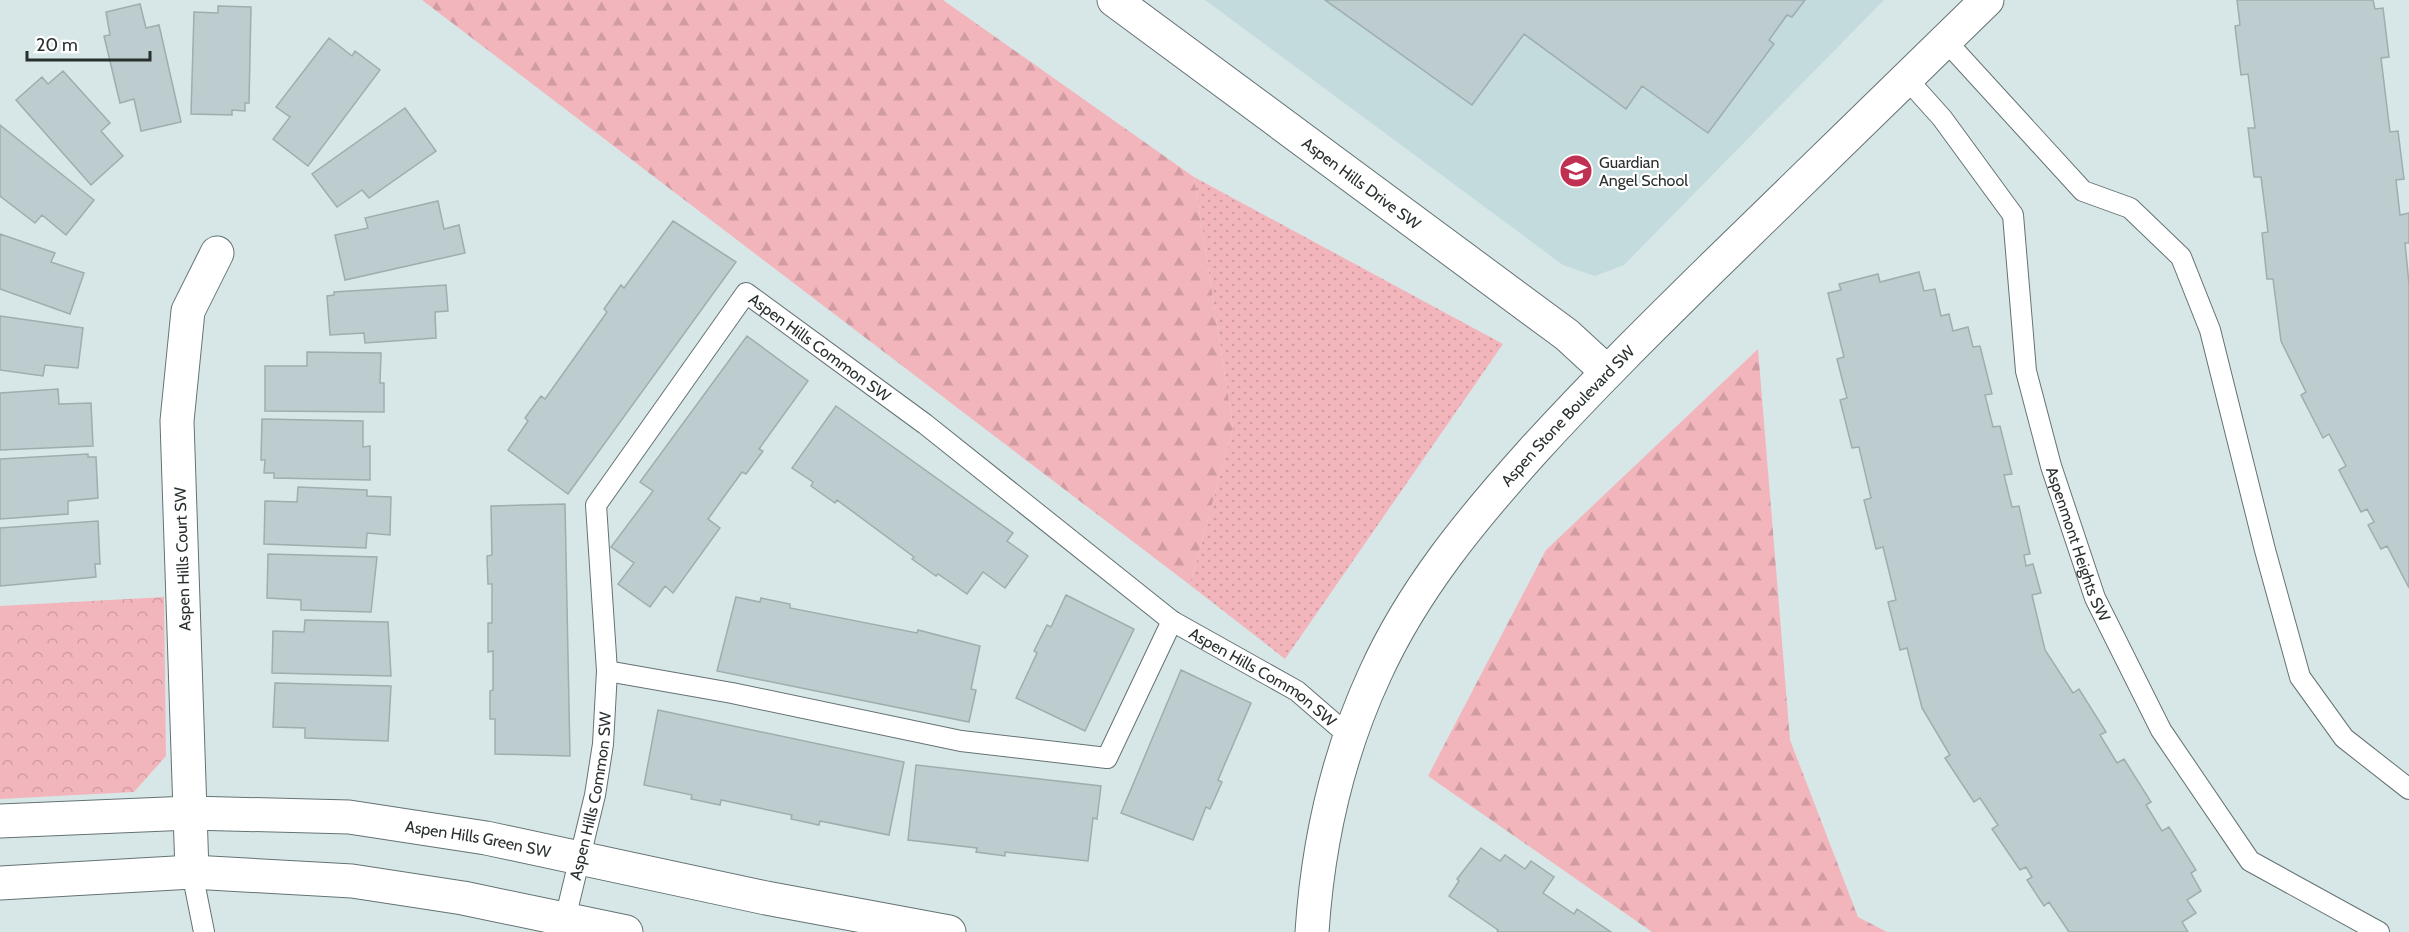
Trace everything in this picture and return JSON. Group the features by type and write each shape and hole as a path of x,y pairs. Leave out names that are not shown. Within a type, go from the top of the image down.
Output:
{"street":[{"name":"Aspen Hills Drive SW","path":"1114,0 1567,335 1606,371"},
{"name":"Aspen Stone Boulevard SW","path":"1312,932 1323,834 1349,736 1375,673 1407,613 1444,556 1487,502 1606,371 1987,0"},
{"name":"Aspen Hills Court SW","path":"192,872 177,421 188,311 217,253"},
{"name":"Aspen Hills Green SW","path":"0,821 190,813 349,817 486,838 766,898 949,932"},
{"path":"0,883 192,872 352,881 463,898 626,932"}],"lane":[{"path":"1945,40 2083,191 2130,208 2181,257 2210,330 2265,550 2300,677 2344,738 2409,789"},
{"name":"Aspenmont Heights SW","path":"1907,79 1942,118 2013,215 2026,371 2051,466 2095,598 2161,730 2250,861 2379,932"},
{"name":"Aspen Hills Common SW","path":"565,919 603,744 607,672 596,505 746,293 926,424 1172,621 1297,691 1349,736"},
{"name":"Aspen Hills Common SW","path":"607,672 732,693 961,741 1107,759 1172,621"},
{"path":"192,872 204,932"}],"shaded area":[{"name":"Guardian Angel School","path":"1205,0 1884,0 1624,265 1595,276 1563,265"}],"green space":[{"path":"422,0 943,0 1194,177 1233,427 1190,585"},
{"path":"1194,177 1503,344 1285,659 1190,585 1233,427"},
{"path":"1758,349 1790,740 1858,917 1887,932 1652,932 1428,776 1546,550"},
{"path":"164,597 166,756 134,792 0,799 0,606"}],"building":[{"path":"1325,0 1805,0 1792,17 1787,15 1769,40 1774,44 1708,133 1642,86 1626,109 1524,34 1472,105"},
{"path":"2237,0 2373,0 2375,9 2383,8 2389,57 2381,58 2390,132 2398,131 2404,179 2396,180 2400,215 2409,213 2409,243 2405,243 2409,284 2409,588 2387,546 2381,549 2368,525 2374,522 2367,509 2361,512 2339,470 2346,466 2329,434 2323,438 2301,395 2306,392 2281,341 2273,279 2267,279 2262,233 2268,232 2261,177 2254,177 2248,128 2255,128 2248,74 2241,75 2235,26 2240,25"},
{"path":"140,4 146,28 159,25 181,122 141,131 134,99 120,103 104,36 110,35 106,12"},
{"path":"218,6 251,7 249,103 245,103 245,111 232,110 232,115 191,114 194,12 218,13"},
{"path":"329,38 352,56 355,51 380,70 308,166 273,139 290,117 276,107"},
{"path":"63,71 110,123 101,131 123,156 91,185 16,100 42,77 48,84"},
{"path":"405,108 436,151 369,198 362,190 337,207 312,174"},
{"path":"0,125 94,200 66,235 42,215 35,223 0,196"},
{"path":"438,201 444,229 459,225 465,253 345,280 335,235 368,228 365,218"},
{"path":"673,221 736,262 568,494 508,450 528,421 525,418 541,396 545,399 607,312 604,309 621,285 624,288"},
{"path":"0,234 55,253 51,262 84,273 70,314 0,289"},
{"path":"1919,272 1924,291 1935,289 1941,316 1949,314 1953,331 1968,327 1973,347 1980,346 1992,394 1985,395 1993,427 2000,426 2012,474 2004,475 2012,507 2019,506 2030,554 2024,555 2026,566 2033,564 2041,593 2032,595 2045,650 2073,693 2079,689 2106,732 2100,735 2117,763 2124,759 2151,802 2146,805 2162,831 2169,827 2196,870 2191,873 2201,891 2187,900 2196,913 2182,922 2188,932 2069,932 2049,902 2044,906 2027,880 2032,877 2026,867 2020,870 1992,829 1998,825 1980,798 1974,802 1945,758 1950,755 1922,708 1907,648 1900,650 1888,602 1896,600 1883,547 1876,549 1864,500 1871,498 1859,447 1852,448 1840,400 1847,398 1837,359 1844,357 1828,293 1841,290 1839,284 1878,274 1880,282"},
{"path":"446,285 448,311 435,312 436,338 365,343 364,333 330,335 327,296 334,295 334,292"},
{"path":"0,316 83,328 78,368 45,365 43,376 0,370"},
{"path":"747,336 808,381 759,449 763,451 746,474 742,472 708,519 720,528 673,593 665,586 650,607 618,584 634,563 611,547 653,491 640,482"},
{"path":"307,352 381,353 380,383 384,383 384,412 265,411 265,366 307,366"},
{"path":"58,389 59,404 91,403 93,446 0,450 0,393"},
{"path":"836,406 1013,533 1007,541 1028,556 1005,588 983,572 967,594 912,559 914,557 837,500 835,503 811,486 813,482 792,468"},
{"path":"262,419 363,421 363,447 370,446 370,480 274,478 274,473 264,473 265,460 261,460"},
{"path":"88,454 88,457 96,457 98,498 68,501 68,514 0,519 0,459"},
{"path":"298,487 367,490 367,496 391,497 390,535 367,533 366,548 264,544 265,501 297,502"},
{"path":"565,504 570,756 495,754 495,719 490,719 493,651 488,652 488,623 492,623 492,584 488,584 487,556 492,555 491,506"},
{"path":"98,521 100,564 95,564 96,577 0,586 0,528"},
{"path":"268,554 377,557 371,612 301,610 301,600 267,598"},
{"path":"1066,595 1134,629 1085,731 1016,698 1037,653 1034,651 1047,625 1051,627"},
{"path":"736,597 760,602 761,598 790,604 790,608 917,633 918,630 980,646 971,689 976,690 969,722 717,671"},
{"path":"305,620 388,622 391,676 272,673 273,631 304,632"},
{"path":"1181,670 1251,703 1218,780 1222,782 1210,809 1206,807 1193,840 1121,813"},
{"path":"275,683 391,686 388,741 305,738 305,728 273,727"},
{"path":"658,710 904,762 889,835 820,821 819,825 791,819 792,815 721,800 720,805 691,799 692,795 644,785"},
{"path":"916,765 1101,786 1097,819 1093,818 1088,861 1005,852 1005,856 976,852 977,848 908,840"},
{"path":"1481,848 1500,861 1505,855 1525,869 1531,861 1554,877 1543,893 1574,914 1577,909 1611,932 1497,932 1498,930 1449,896 1459,881 1457,879"}],"place":[{"name":"Guardian Angel School","path":"1576,171"}]}
